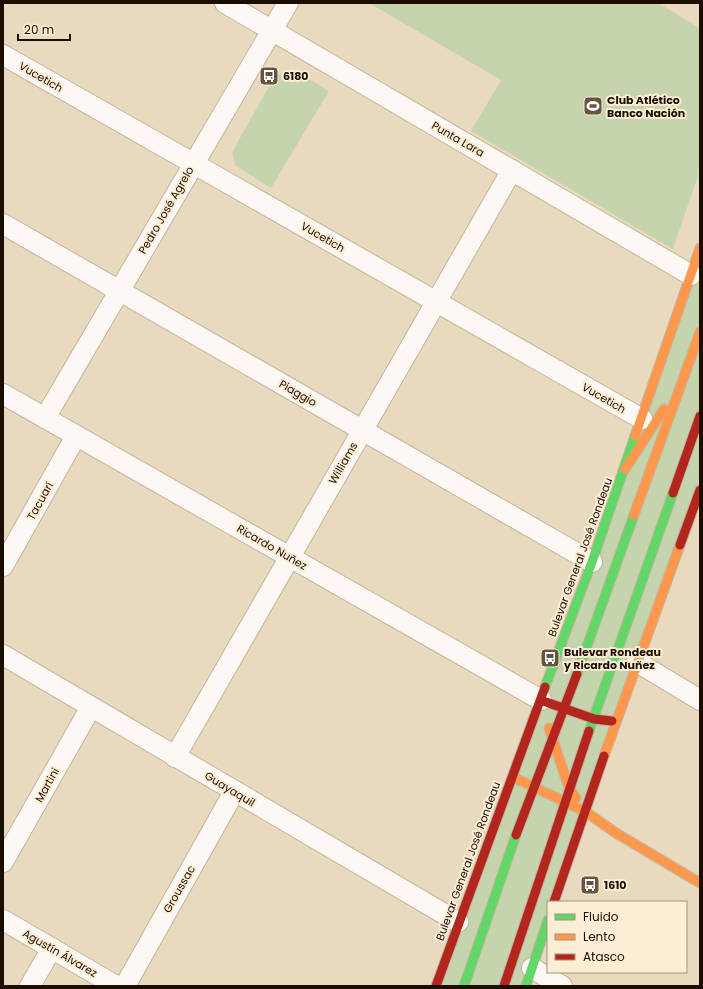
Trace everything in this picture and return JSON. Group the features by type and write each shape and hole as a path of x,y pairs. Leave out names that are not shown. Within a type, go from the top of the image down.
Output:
{"main road":[{"name":"Bulevar General José Rondeau","path":"436,986 458,922 513,777 544,711 592,562 700,248"},
{"path":"464,986 533,787 564,709 700,332"},
{"path":"625,469 685,376"},
{"path":"504,986 564,802 700,416"},
{"path":"554,901 586,812 615,721 637,662 694,527 700,490"},
{"path":"586,812 569,788 552,740 544,711 564,709 594,719 615,721"},
{"path":"513,777 586,812 616,833 700,883"},
{"path":"529,977 547,923"}],"street":[{"name":"Punta Lara","path":"225,3 691,275"},
{"name":"Pedro José Agrelo","path":"44,418 288,3"},
{"name":"Vucetich","path":"3,55 642,420"},
{"name":"Williams","path":"175,757 512,170"},
{"name":"Piaggio","path":"3,224 592,562"},
{"name":"Ricardo Nuñez","path":"3,394 290,557 544,711"},
{"name":"Tacuarí","path":"3,566 76,436"},
{"name":"Guayaquil","path":"3,655 234,792 458,922"},
{"path":"637,662 700,700"},
{"name":"Martini","path":"3,862 91,707"},
{"name":"Groussac","path":"124,986 234,792"},
{"name":"Agustín Álvarez","path":"3,920 116,986"},
{"path":"30,986 52,948"},
{"path":"529,977 562,986"}],"green space":[{"name":"Club Atlético Banco Nación","path":"369,3 658,3 700,28 700,170 673,249 471,131 501,80"},
{"path":"295,71 329,91 271,188 235,165 232,152 275,76"},
{"path":"700,248 700,490 556,901 547,901 547,926 526,986 436,986"}],"traffic: fast":[{"path":"545,687 592,562 635,436"},
{"path":"589,731 673,493"},
{"path":"577,674 634,515"},
{"path":"464,986 516,835"},
{"path":"526,986 547,923"}],"traffic: slow":[{"path":"635,436 700,248"},
{"path":"634,515 700,332"},
{"path":"625,469 664,409"},
{"path":"604,756 680,545"},
{"path":"549,728 569,788 576,798"},
{"path":"517,779 586,812 616,833 700,883"}],"traffic: jam":[{"path":"673,493 700,416"},
{"path":"680,545 700,490"},
{"path":"516,835 577,674"},
{"path":"436,986 545,687"},
{"path":"546,702 594,719 612,721"},
{"path":"504,986 589,731"},
{"path":"554,901 604,756"}],"place":[{"name":"6180","path":"269,76"},
{"name":"Club Atlético Banco Nación","path":"593,106"},
{"name":"Bulevar Rondeau y Ricardo Nuñez","path":"550,658"},
{"name":"1610","path":"590,885"}]}
